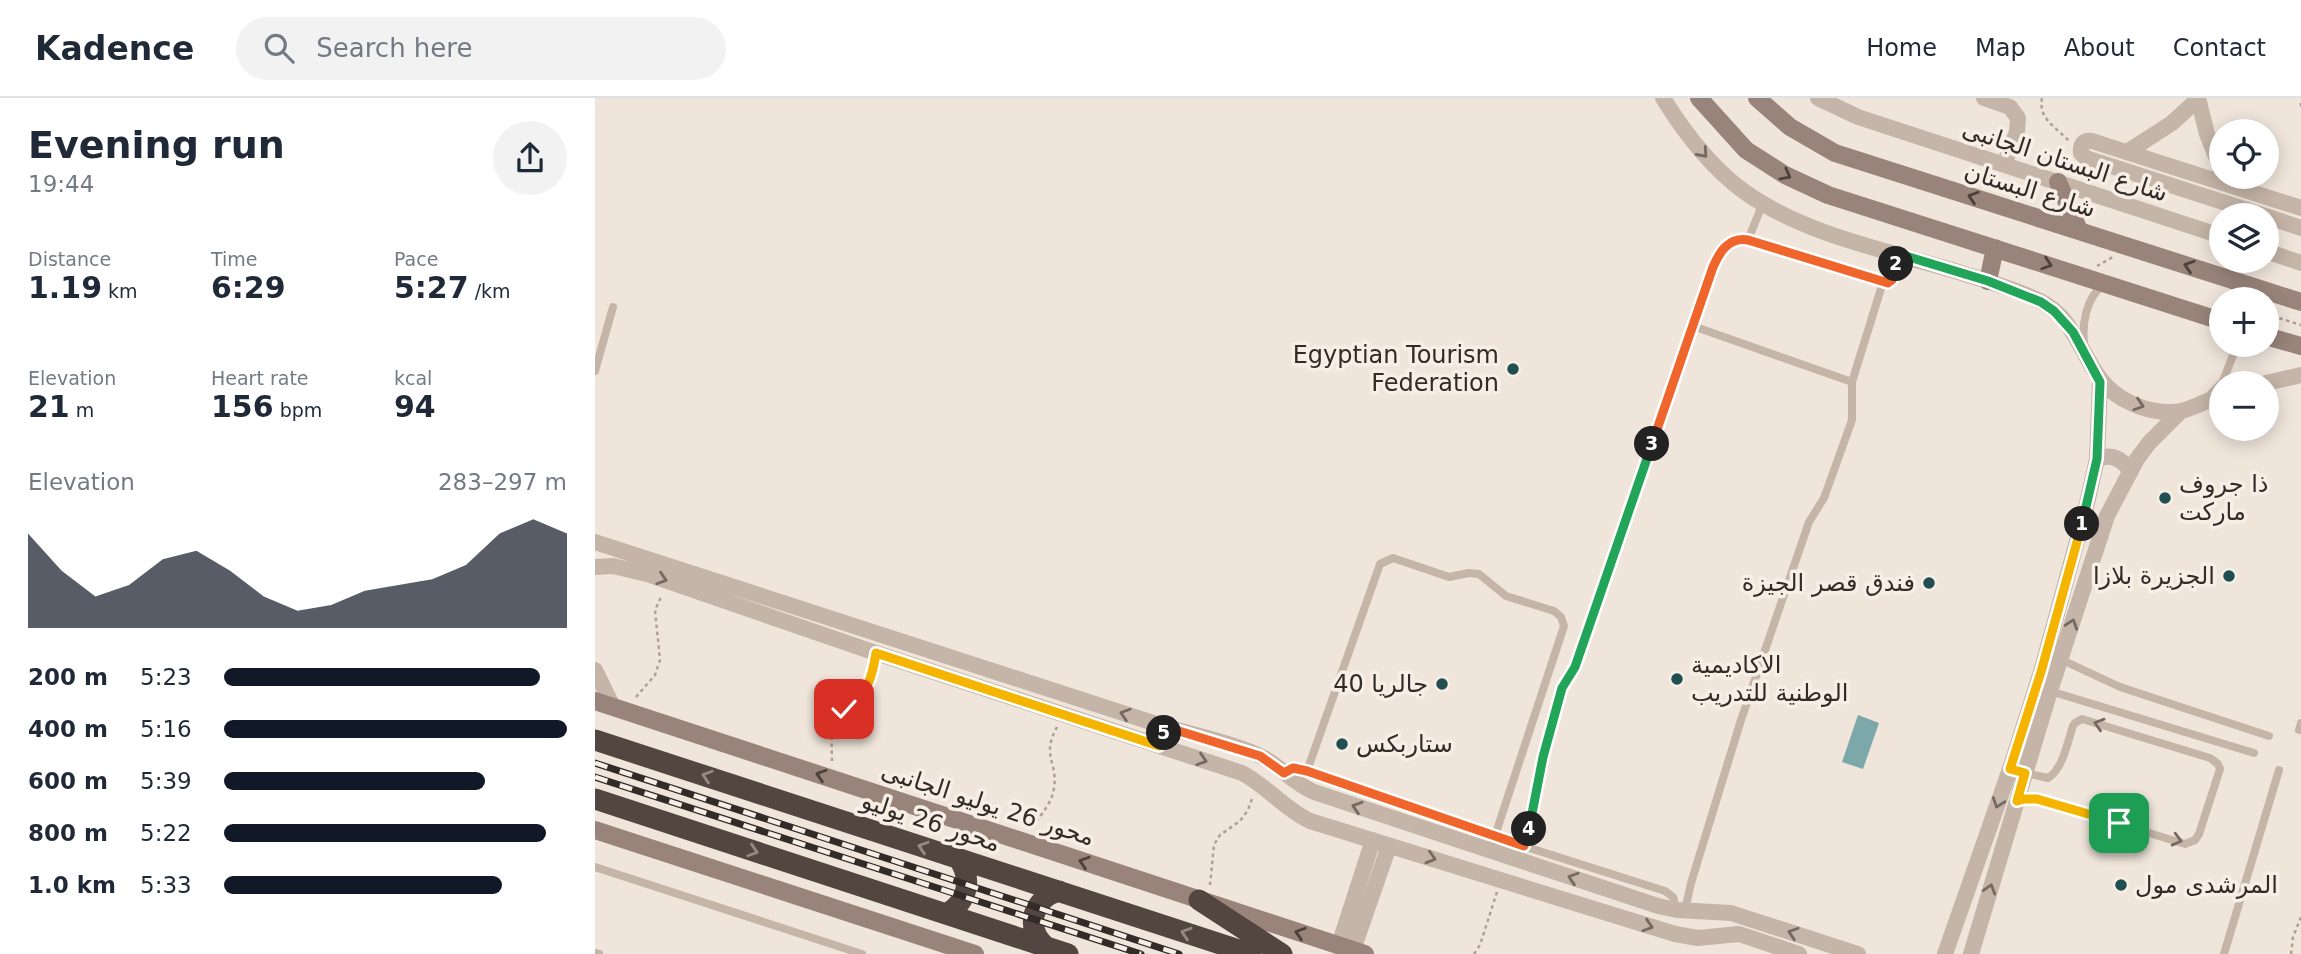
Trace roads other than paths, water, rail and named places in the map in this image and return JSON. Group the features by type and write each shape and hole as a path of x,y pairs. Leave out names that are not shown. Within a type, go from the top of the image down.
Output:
{"highway":[{"name":"محور 26 يوليو","path":"595,740 1251,954"},
{"path":"595,799 1068,954"},
{"path":"946,914 958,906 967,886 966,871 958,858"},
{"path":"1046,947 1033,929 1033,914 1040,901 1059,891"},
{"path":"1204,901 1282,954"}],"street":[{"path":"1663,98 1694,143 1719,170 1742,190 1763,203 1812,227 1988,281 2041,302 2054,311 2073,332 2100,382 2129,402 2146,408 2181,411 2209,400"},
{"path":"1699,98 1746,150 1785,175 1828,195 2209,317"},
{"name":"شارع البستان","path":"1757,98 1790,127 1835,153 2301,302"},
{"name":"شارع البستان الجانبى","path":"1818,98 1859,117 2209,232"},
{"path":"1984,98 2010,107 2018,118 2017,132 2004,164"},
{"path":"2127,152 2172,123 2198,99 2209,139"},
{"path":"2209,176 2088,140 2080,148 2086,158 2224,203"},
{"path":"2058,182 2079,230"},
{"path":"2249,189 2301,208"},
{"path":"2279,221 2301,228"},
{"path":"1988,281 1995,248"},
{"path":"2279,255 2301,263"},
{"path":"2279,339 2301,346"},
{"path":"2279,380 2301,375"},
{"path":"1952,934 1973,947 2017,801 2018,771 2041,672 2097,459 2100,382"},
{"path":"1945,954 2050,691 2107,516 2130,471 2150,443 2181,411"},
{"path":"2097,459 2116,457 2122,460 2130,471"},
{"path":"598,543 1260,756 1303,788 1492,844 1658,906 1731,913 1858,954"},
{"path":"598,543 603,553 596,567 622,568 671,582 876,653 1242,773 1300,816 1675,934 1711,937 1739,934 1799,954"},
{"path":"595,670 619,709"},
{"name":"محور 26 يوليو الجانبى","path":"595,701 1352,950"},
{"path":"1159,746 1166,727"},
{"path":"595,830 975,954"},
{"path":"1352,950 1373,840"},
{"path":"1352,950 1389,846"},
{"path":"1501,879 1517,854"}],"lane":[{"path":"1748,240 1763,203"},
{"path":"1517,854 1562,688 1575,667 1717,256 1730,242 1748,240 1890,283 1899,254"},
{"path":"1681,910 1754,680 1809,522 1824,498 1852,419 1852,382 1883,282"},
{"path":"2087,358 2083,331 2085,316 2092,298 2105,283"},
{"path":"595,371 613,307"},
{"path":"1693,326 1852,382"},
{"path":"1284,773 1293,768 1307,771 1492,844 1564,626 1561,617 1554,611 1506,596 1479,574 1449,577 1393,558 1380,564 1307,771"},
{"path":"2060,659 2120,687 2269,736"},
{"path":"2050,691 2254,753"},
{"path":"2017,801 2037,799 2185,844 2199,834 2220,769 2210,758 2082,719 2075,723 2053,775 2048,778 2018,771"},
{"path":"2224,954 2279,770"},
{"path":"595,867 863,954"}],"water":[{"path":"1858,715 1879,723 1863,769 1842,762"}],"railway":[{"path":"595,763 1179,954"},
{"path":"595,777 1141,954"}],"place":[{"name":"Egyptian Tourism Federation","path":"1513,369"},
{"name":"ذا جروف ماركت","path":"2165,498"},
{"name":"الجزيرة بلازا","path":"2229,576"},
{"name":"فندق قصر الجيزة","path":"1929,583"},
{"name":"الاكاديمية الوطنية للتدريب","path":"1677,679"},
{"name":"جالريا 40","path":"1442,684"},
{"name":"ستاربكس","path":"1342,744"},
{"name":"المرشدى مول","path":"2121,885"}]}
